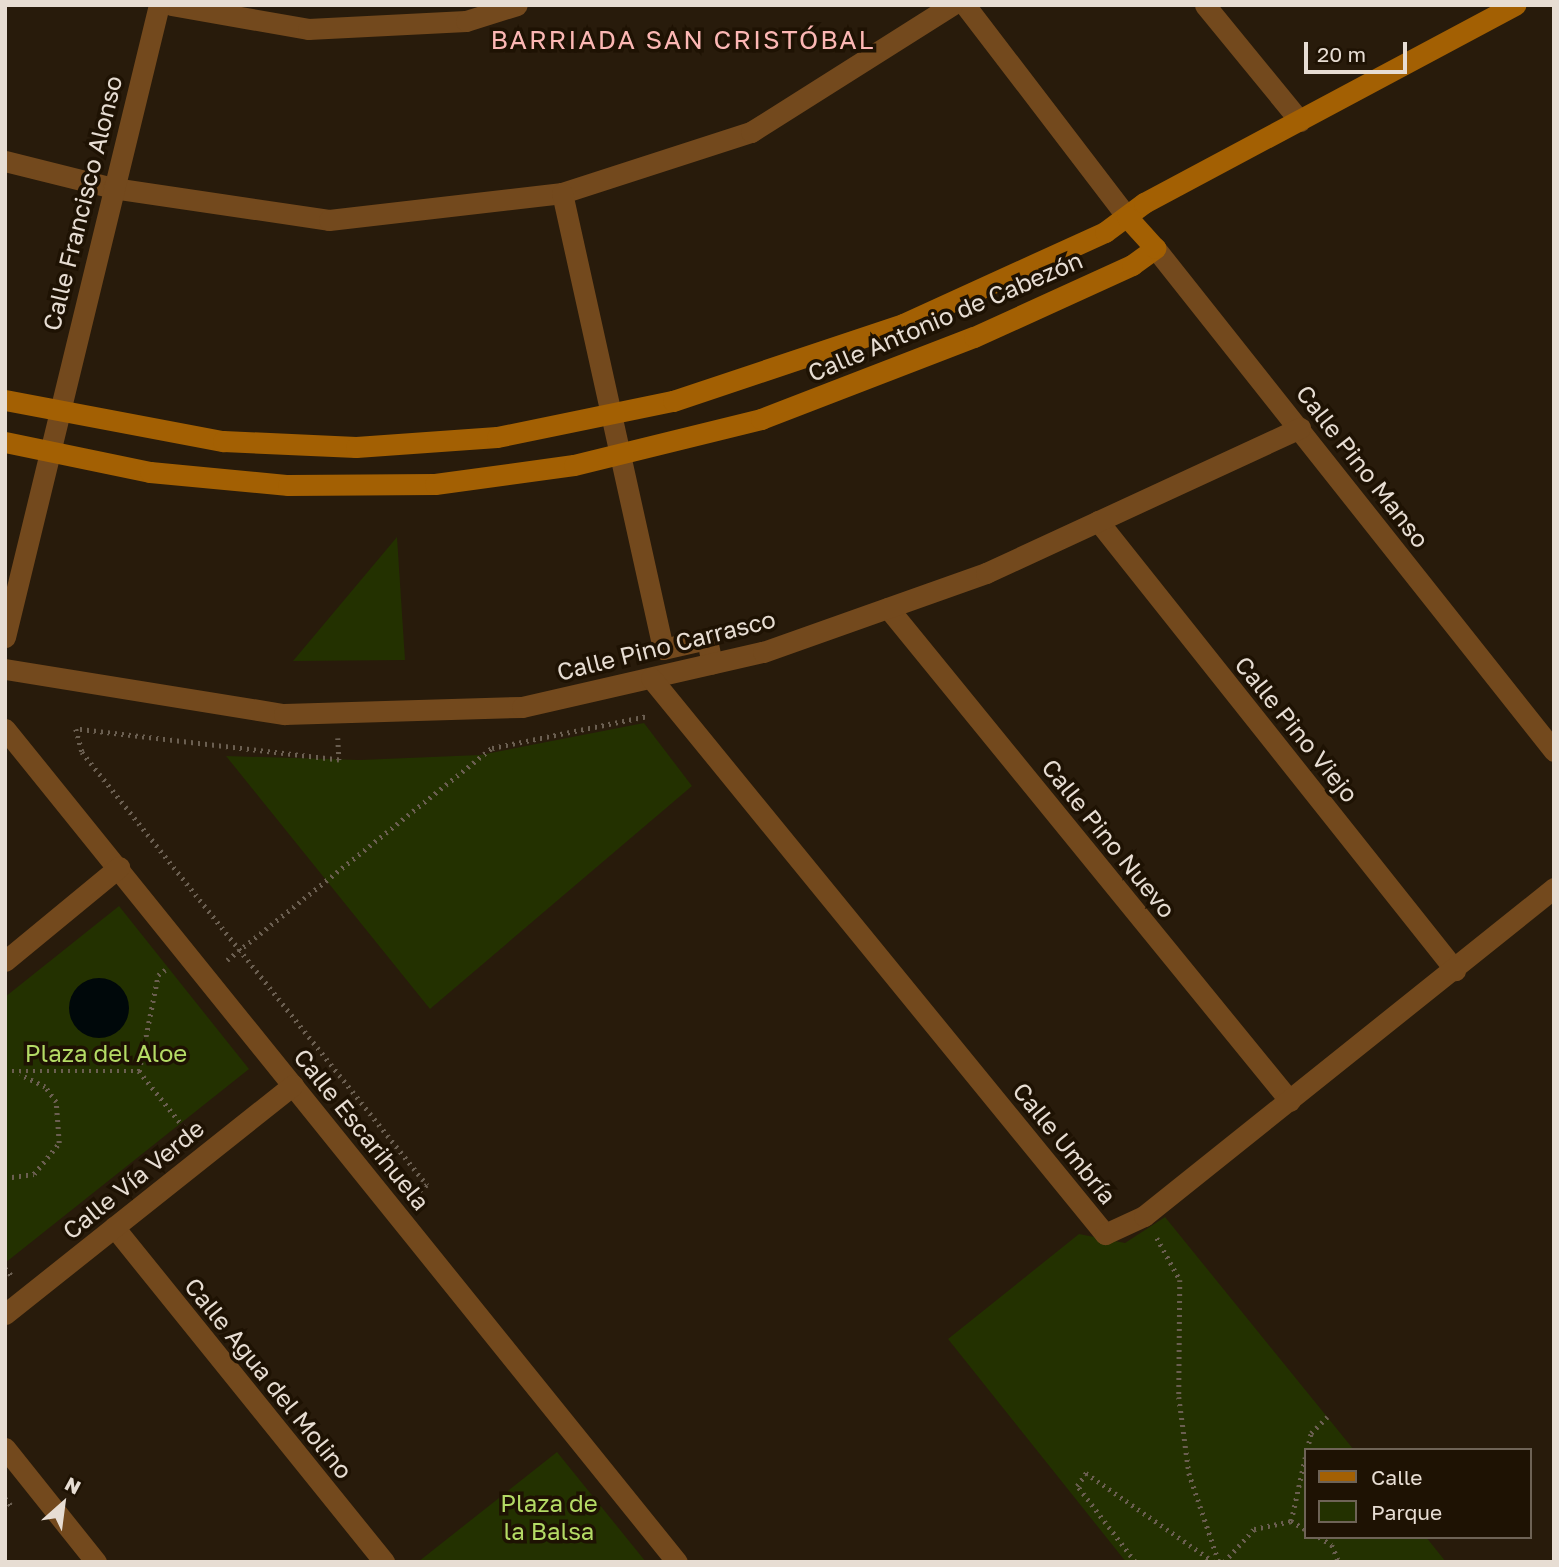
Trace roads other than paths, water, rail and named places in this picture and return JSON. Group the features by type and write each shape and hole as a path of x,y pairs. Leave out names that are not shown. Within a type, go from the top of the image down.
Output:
{"street":[{"name":"Calle Francisco Alonso","path":"5,637 46,452 159,5"},
{"path":"172,5 308,29 466,21 517,5"},
{"path":"5,161 113,188 329,220 562,193 751,132 953,5"},
{"path":"965,5 1127,217"},
{"path":"1206,5 1300,121"},
{"name":"Calle Antonio de Cabezón","path":"5,400 56,413 223,441 356,447 497,437 611,415 829,352 1079,245 1515,5"},
{"path":"562,193 663,649 707,639 712,664"},
{"name":"Calle Pino Manso","path":"1127,217 1300,428 1554,751"},
{"name":"Calle Antonio de Cabezón","path":"5,442 46,452 215,480 355,486 508,476 620,456 841,392 1132,265 1155,248"},
{"name":"Calle Pino Carrasco","path":"5,669 284,714 522,707 712,664 888,608 986,573 1300,428"},
{"name":"Calle Pino Viejo","path":"1098,521 1455,970"},
{"name":"Calle Pino Nuevo","path":"888,608 1290,1101"},
{"name":"Calle Umbría","path":"651,678 1105,1234 1144,1216 1455,970 1554,888"},
{"name":"Calle Escarihuela","path":"5,729 207,976 677,1562"},
{"path":"5,961 119,867"},
{"name":"Calle Vía Verde","path":"5,1314 293,1085"},
{"name":"Calle Agua del Molino","path":"114,1227 384,1562"},
{"path":"5,1448 96,1562"}],"district":[{"name":"BARRIADA SAN CRISTÓBAL","path":"683,40"}],"park label":[{"name":"Plaza del Aloe","path":"106,1053"},
{"name":"Plaza de la Balsa","path":"549,1517"}]}
